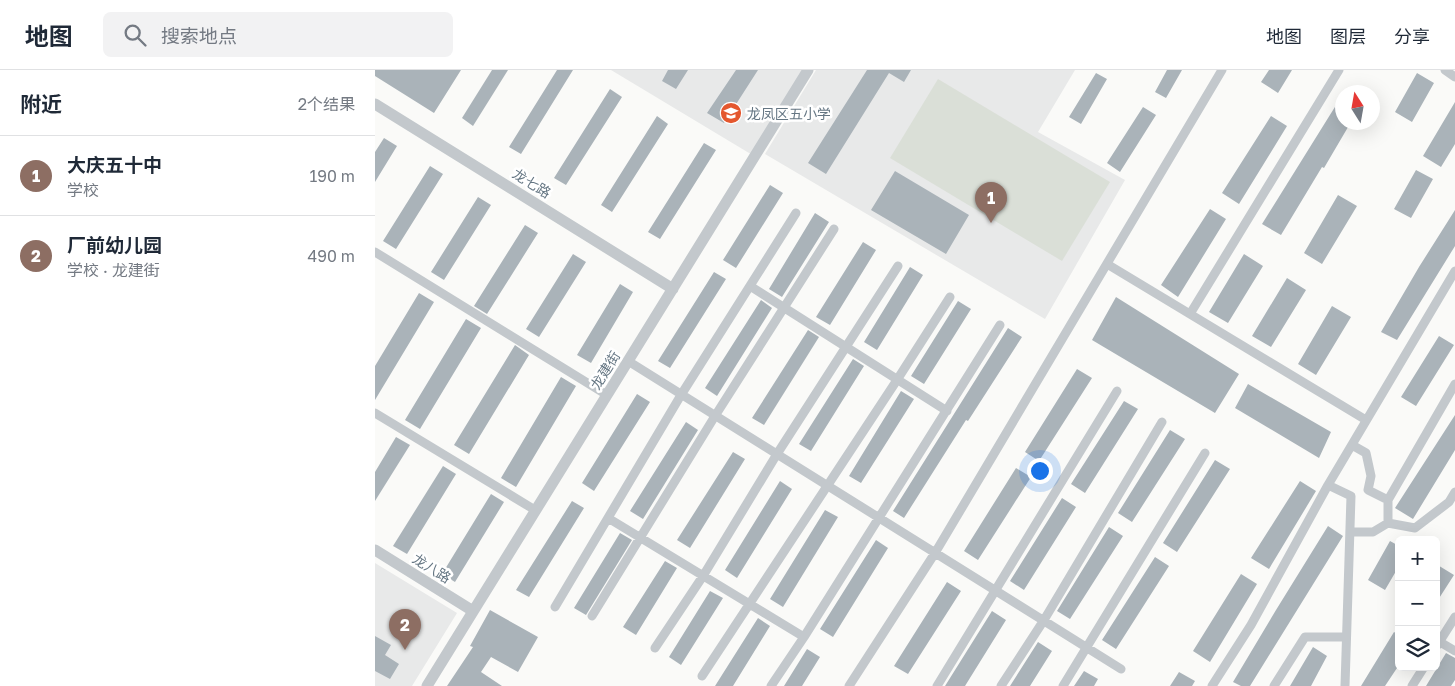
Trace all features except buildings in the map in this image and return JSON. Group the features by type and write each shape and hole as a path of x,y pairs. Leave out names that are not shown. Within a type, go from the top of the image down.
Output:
{"street":[{"name":"龙建街","path":"427,686 808,70"},
{"path":"849,686 935,553 1222,70"},
{"path":"1190,314 1339,70"},
{"path":"1445,70 1455,77"},
{"name":"龙七路","path":"375,104 673,289"},
{"path":"555,607 681,395 796,213"},
{"path":"592,616 715,416 834,229"},
{"path":"375,252 607,395"},
{"path":"1107,264 1367,420"},
{"path":"655,648 703,576 777,454 898,266"},
{"path":"1212,686 1251,625 1328,485 1455,271"},
{"path":"750,286 947,411"},
{"path":"702,676 950,297"},
{"path":"771,686 804,637 1000,325"},
{"path":"628,361 1121,669"},
{"path":"1388,524 1388,500 1455,384"},
{"path":"937,686 1117,391"},
{"path":"375,413 535,510"},
{"path":"1001,686 1044,620 1162,422"},
{"path":"1352,445 1366,453 1371,476 1368,490"},
{"path":"1063,686 1205,453"},
{"path":"1328,485 1351,496 1368,490 1388,500"},
{"path":"1350,532 1373,532 1388,524 1415,528 1452,501 1455,492"},
{"path":"1345,686 1351,496"},
{"path":"608,518 804,637"},
{"name":"龙八路","path":"375,550 473,611"},
{"path":"1440,641 1455,618"},
{"path":"1274,686 1305,637 1346,637"},
{"path":"1440,645 1455,650"},
{"path":"1412,686 1421,671"}],"shaded area":[{"name":"龙凤区五小学","path":"611,70 806,70 754,156"},
{"path":"816,70 1075,70 1038,132 1125,180 1045,319 765,154"},
{"path":"938,79 1110,182 1062,261 890,158"},
{"path":"375,563 457,613 412,686 375,686"}],"place":[{"name":"龙凤区五小学","path":"731,113"},
{"name":"大庆五十中","path":"991,223"},
{"name":"厂前幼儿园","path":"405,650"}]}
